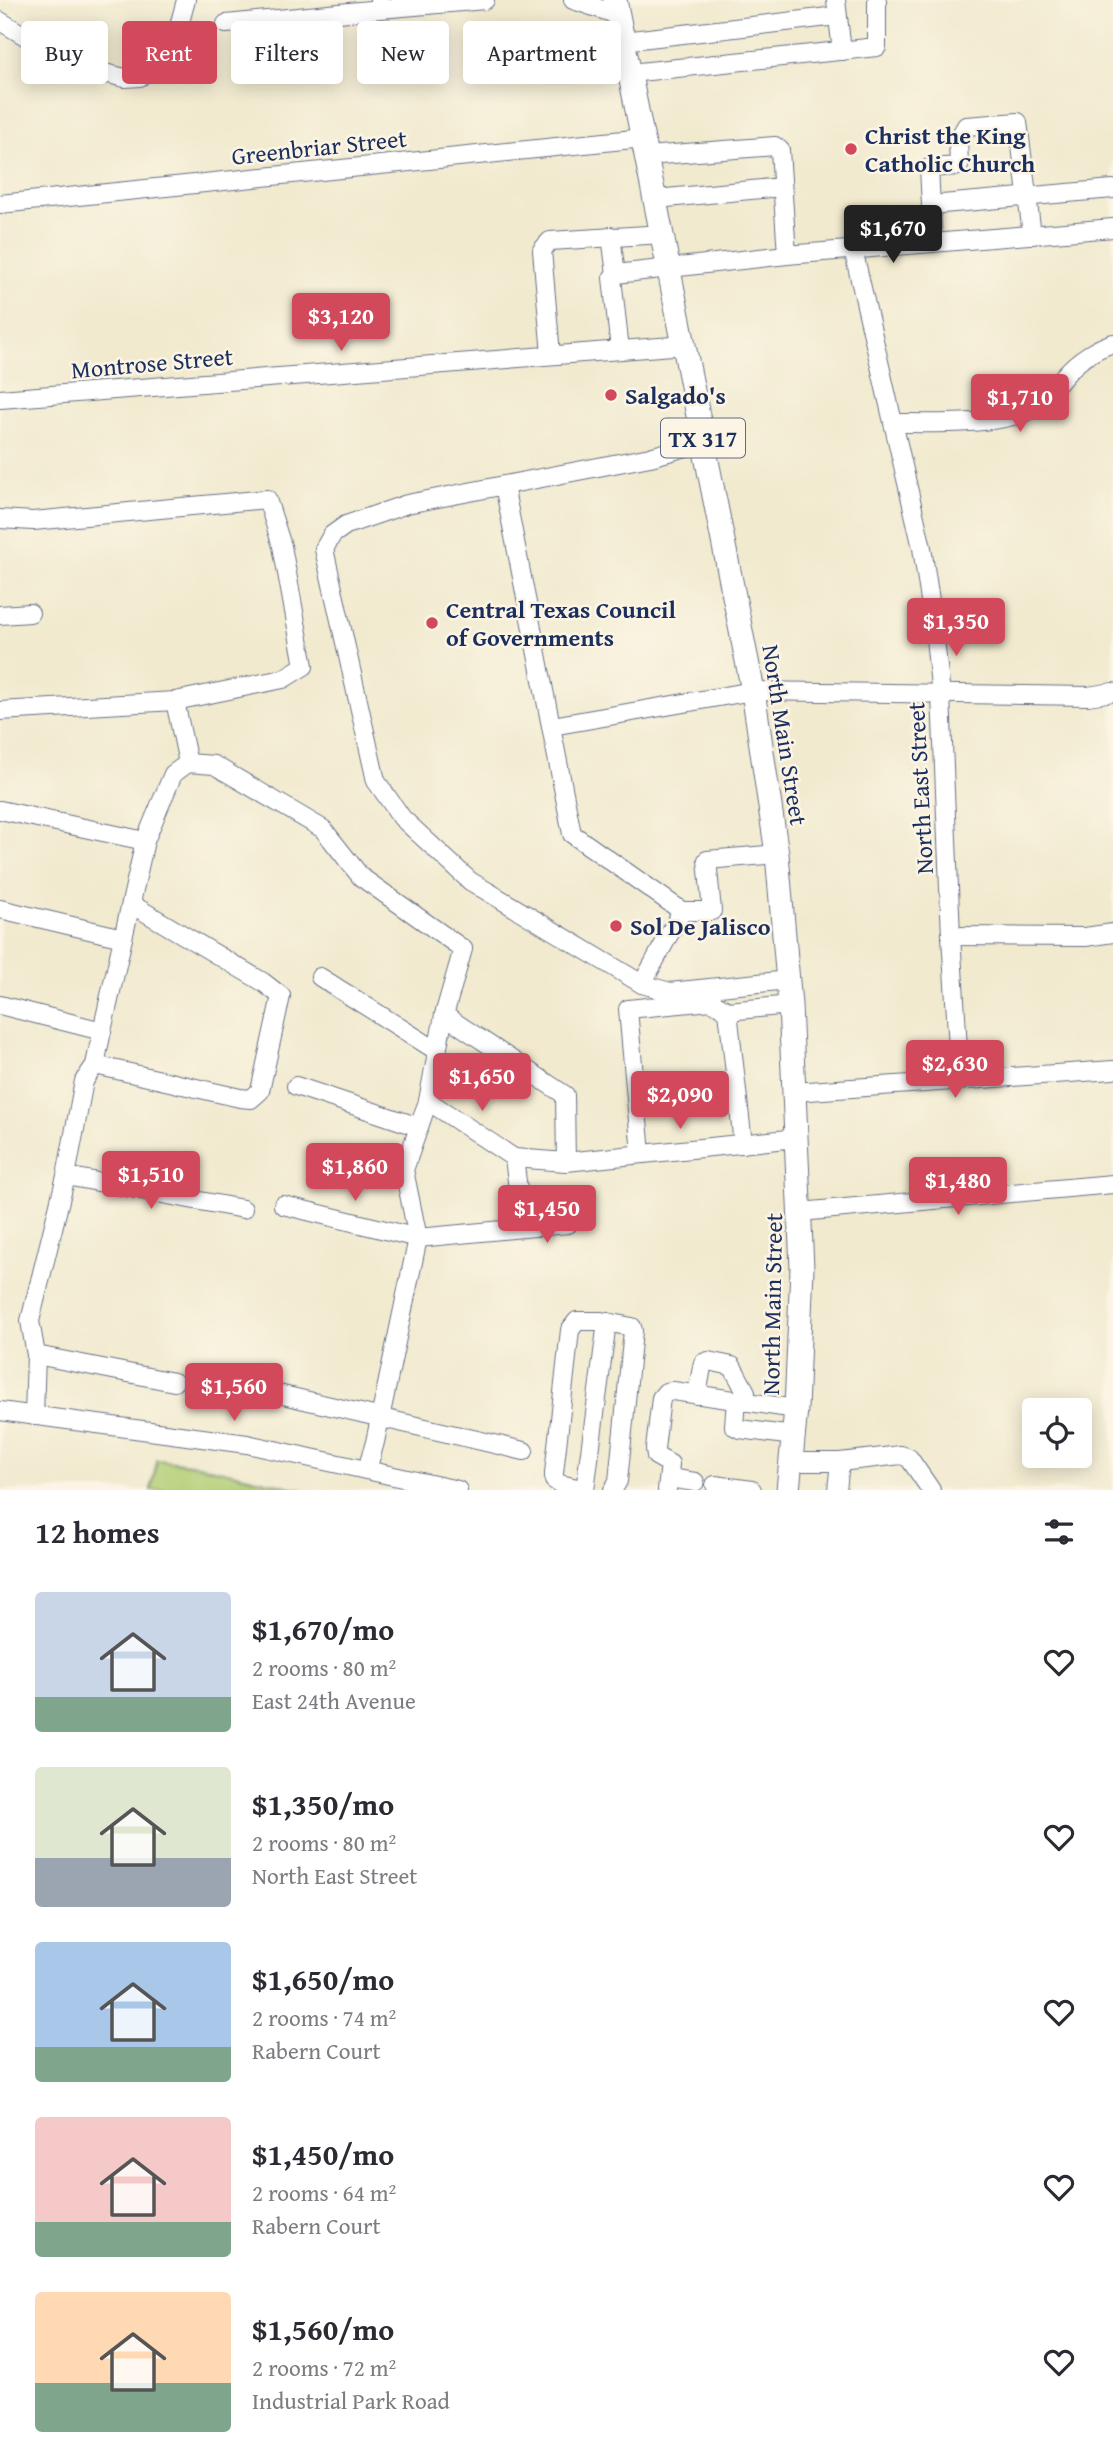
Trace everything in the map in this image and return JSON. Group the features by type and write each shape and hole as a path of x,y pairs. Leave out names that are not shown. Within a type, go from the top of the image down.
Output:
{"main road":[{"name":"North Main Street","path":"617,8 753,691 777,854 790,1005 802,1305 788,1490"}],"street":[{"path":"0,21 75,66 125,78 140,77 163,57 177,37 186,0"},
{"path":"226,24 380,5 485,0"},
{"path":"573,0 617,8"},
{"path":"630,73 877,47 877,0"},
{"path":"623,41 837,8 842,51"},
{"path":"933,243 929,169 959,166 958,140 966,126 996,122 1018,122 1032,235"},
{"name":"Greenbriar Street","path":"0,204 645,147 775,146 780,150 782,187"},
{"path":"656,199 782,187 787,255"},
{"path":"931,205 1113,189"},
{"path":"620,350 612,278 616,274 787,255 1113,228"},
{"path":"551,355 542,250 550,241 663,234"},
{"path":"611,236 616,274"},
{"name":"North East Street","path":"853,249 922,548 941,695 960,1080"},
{"path":"893,423 974,422 1020,415 1040,404 1068,372 1098,348 1113,342"},
{"name":"Montrose Street","path":"0,399 685,345"},
{"path":"704,442 650,457 407,504 346,525 332,535 324,549 376,781 402,818 470,881 642,984 670,992 788,980"},
{"path":"504,485 572,834 682,911 712,911 707,860 777,854"},
{"path":"0,519 33,522 267,499 282,546 304,666 283,679 175,701 0,711"},
{"path":"0,615 30,613"},
{"path":"552,726 753,691 1088,696 1113,692"},
{"path":"175,701 188,763"},
{"path":"34,1416 36,1355 30,1321 66,1176 84,1081 95,1065 145,841 173,774 188,763 214,765 323,830 361,877 463,949 444,1015 428,1101 404,1170 418,1238 367,1469"},
{"path":"0,810 145,841"},
{"path":"95,1065 240,1098 251,1099 260,1091 281,996 263,982 131,904"},
{"path":"0,909 123,938"},
{"path":"642,984 682,911"},
{"path":"951,936 1085,937 1113,933"},
{"path":"320,976 437,1051"},
{"path":"641,1154 628,1009 710,1001 728,1011 790,1005"},
{"path":"0,1005 102,1031"},
{"path":"728,1011 743,1144"},
{"path":"444,1015 565,1095 566,1162"},
{"path":"794,1092 1113,1070"},
{"path":"296,1086 419,1127"},
{"path":"428,1101 514,1158 566,1162 797,1138"},
{"path":"514,1158 523,1228"},
{"path":"66,1176 243,1209"},
{"path":"800,1212 1113,1184"},
{"path":"283,1205 418,1238 568,1224"},
{"path":"607,1322 585,1490 554,1480 570,1330 577,1321 607,1322 632,1327 633,1331 618,1481 613,1490"},
{"path":"36,1355 174,1382"},
{"path":"697,1395 703,1363 708,1361 732,1366 746,1392 733,1419 734,1426 794,1436"},
{"path":"257,1389 524,1451"},
{"path":"695,1482 668,1484 670,1464 656,1456 662,1398 666,1392 796,1409"},
{"path":"0,1411 211,1438 458,1490"},
{"path":"791,1461 840,1462 901,1455 909,1458 931,1490"},
{"path":"837,1490 840,1462"},
{"path":"715,1485 752,1490"}],"green space":[{"path":"157,1460 198,1465 303,1490 151,1490"}],"place":[{"name":"Christ the King Catholic Church","path":"851,149"},
{"name":"Salgado's","path":"611,395"},
{"name":"Central Texas Council of Governments","path":"432,623"},
{"name":"Sol De Jalisco","path":"616,926"}]}
